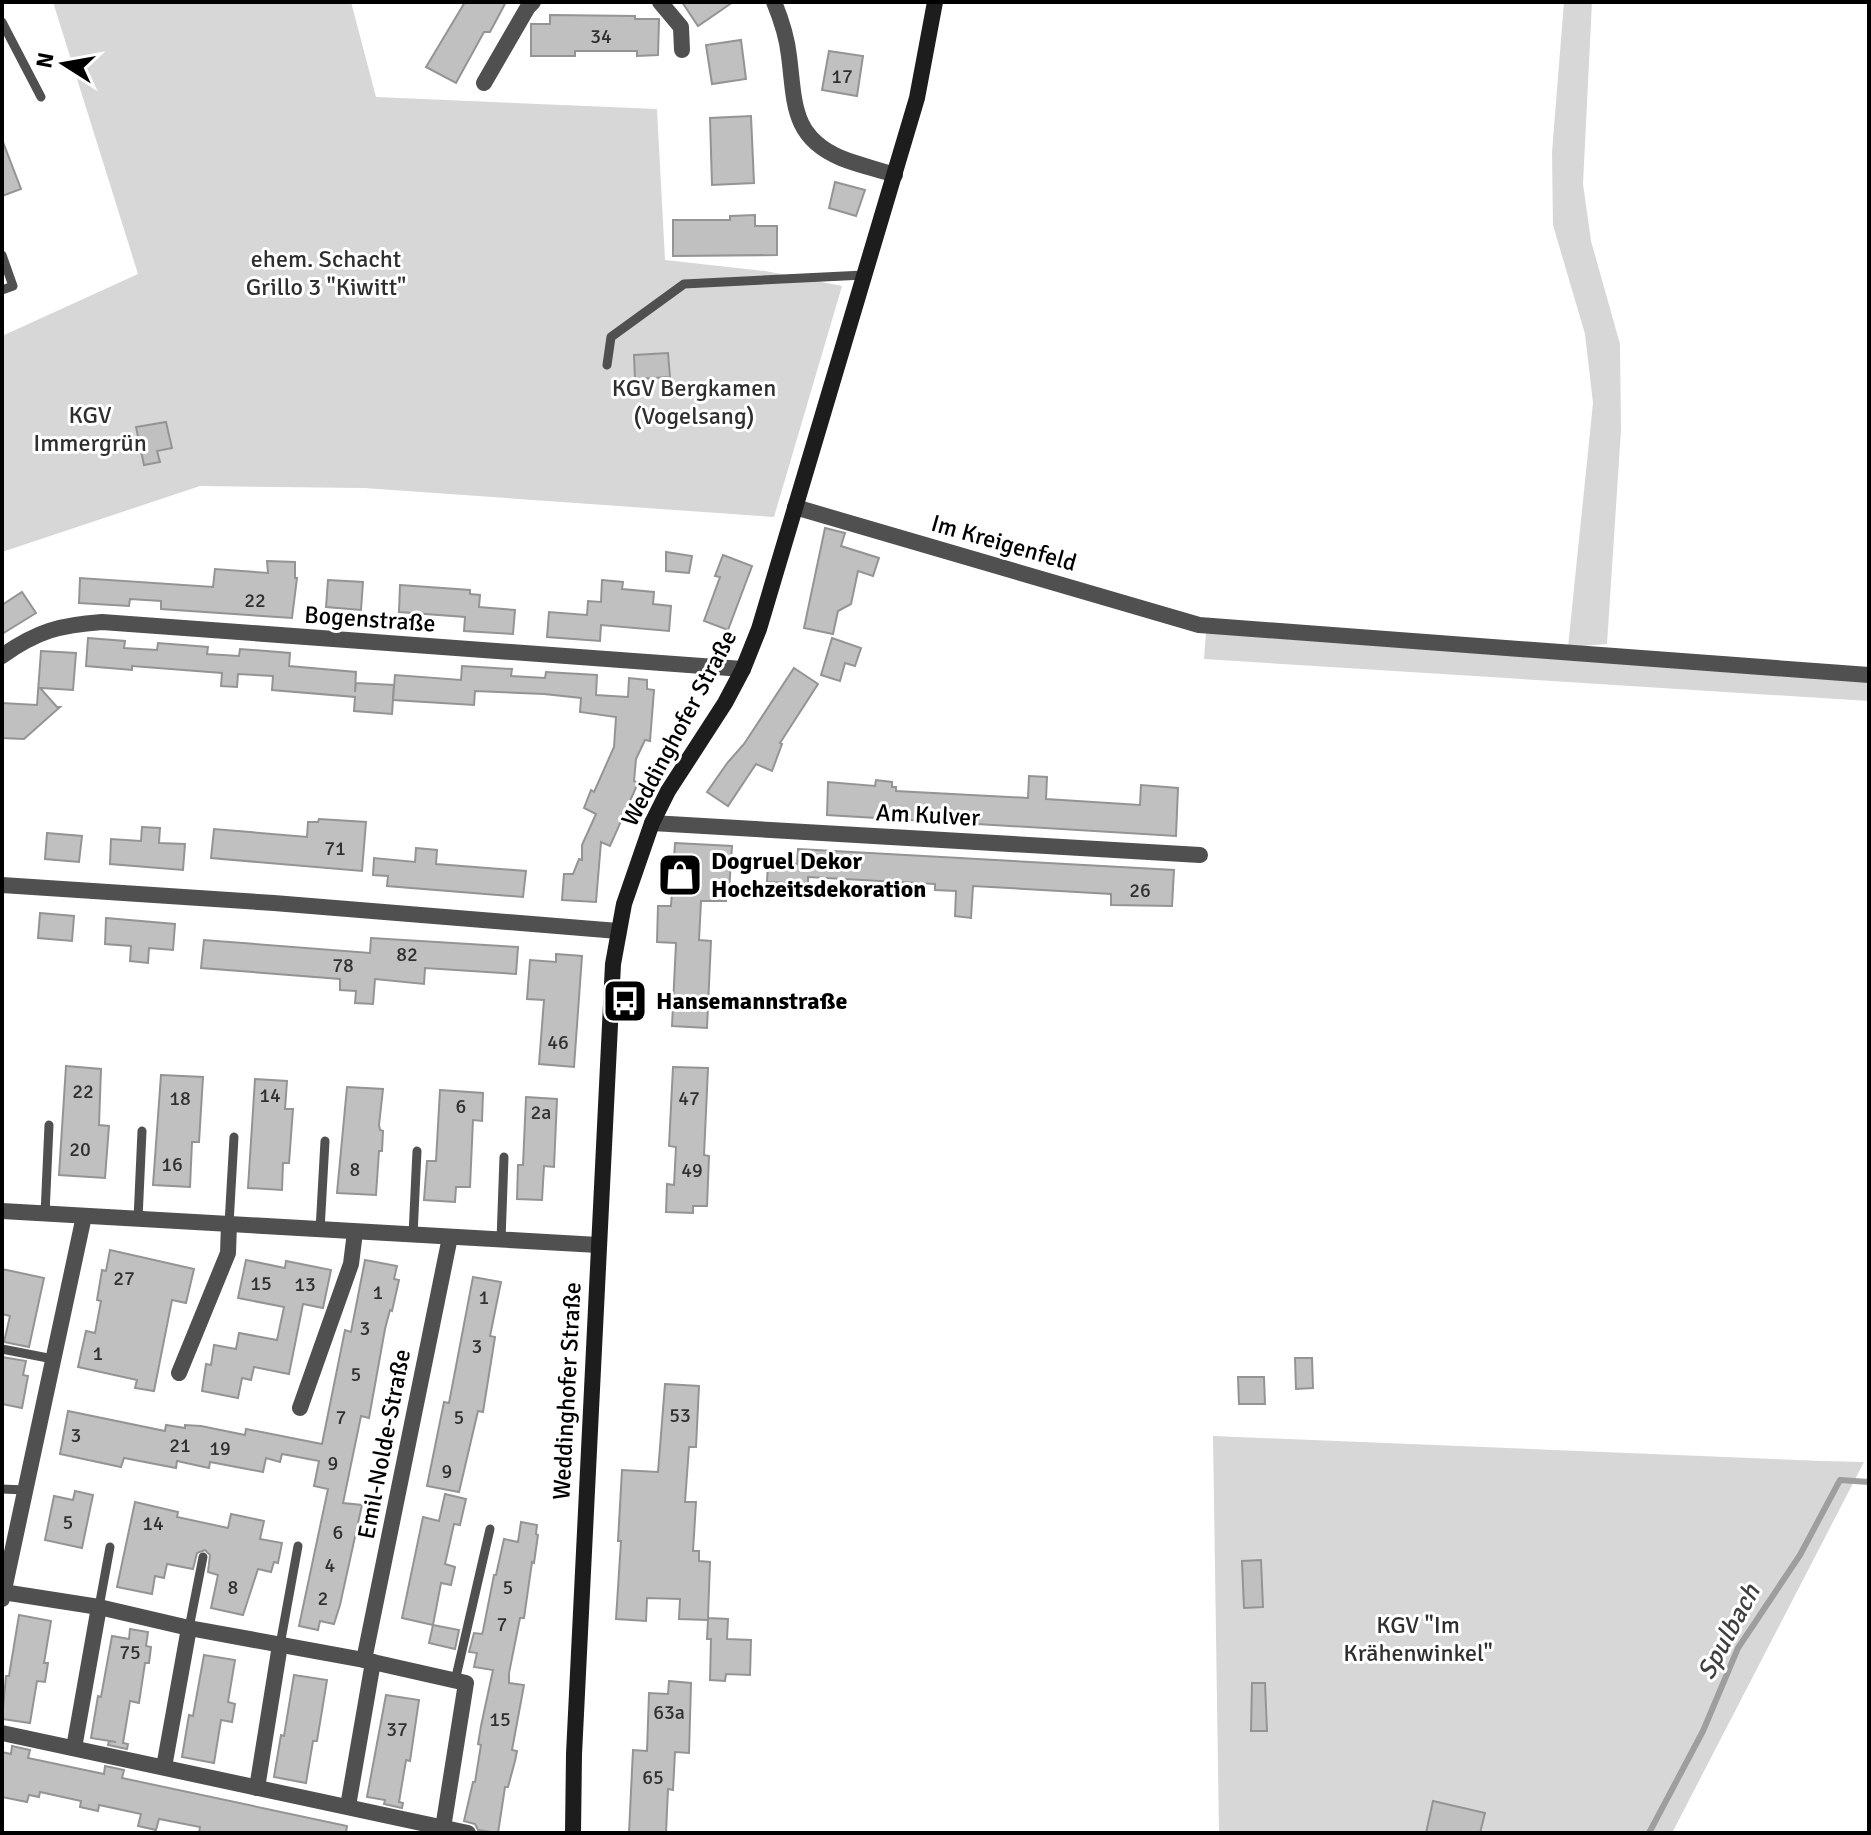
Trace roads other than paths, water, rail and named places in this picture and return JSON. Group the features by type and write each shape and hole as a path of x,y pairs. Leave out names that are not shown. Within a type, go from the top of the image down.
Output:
{"street":[{"path":"484,83 533,2"},
{"path":"660,2 681,27 682,50"},
{"path":"774,2 789,52 793,101 804,131 815,143 841,158 895,175"},
{"name":"Weddinghofer Straße","path":"573,1833 574,1754 609,999 618,931 633,872 652,823 668,791 725,703 759,629 917,98 935,2"},
{"name":"Im Kreigenfeld","path":"795,507 1199,625 1869,675"},
{"name":"Bogenstraße","path":"2,656 27,638 61,625 102,622 743,669"},
{"name":"Am Kulver","path":"652,823 1200,855"},
{"path":"2,885 618,931"},
{"path":"2,1211 598,1245"},
{"path":"84,1216 3,1595 99,1607 466,1683 443,1828"},
{"path":"179,1373 228,1253 229,1224"},
{"path":"300,1408 351,1264 355,1232"},
{"name":"Emil-Nolde-Straße","path":"348,1806 369,1661 450,1237"},
{"path":"74,1748 99,1607"},
{"path":"164,1767 189,1628"},
{"path":"257,1788 280,1645"},
{"path":"2,1733 468,1833"}],"lane":[{"path":"2,22 41,97"},
{"path":"2,255 13,286 2,290"},
{"path":"607,365 611,337 684,284 864,275"},
{"path":"45,1214 49,1125"},
{"path":"138,1219 142,1131"},
{"path":"229,1224 234,1137"},
{"path":"320,1230 325,1141"},
{"path":"413,1235 417,1151"},
{"path":"501,1240 504,1157"},
{"path":"2,1349 53,1359"},
{"path":"2,1489 25,1490"},
{"path":"455,1681 490,1529"},
{"path":"280,1645 298,1546"},
{"path":"99,1607 110,1547"},
{"path":"189,1628 203,1557"}],"waterway":[{"name":"Spulbach","path":"1649,1833 1703,1731 1738,1648 1800,1555 1840,1480 1869,1482"}],"place":[{"name":"Dogruel Dekor Hochzeitsdekoration","path":"680,875"},
{"name":"Hansemannstraße","path":"625,1001"}],"park label":[{"name":"ehem. Schacht Grillo 3 \"Kiwitt\"","path":"326,273"},
{"name":"KGV Bergkamen (Vogelsang)","path":"694,402"},
{"name":"KGV Immergrün","path":"90,429"},
{"name":"KGV \"Im Krähenwinkel\"","path":"1418,1639"}]}
